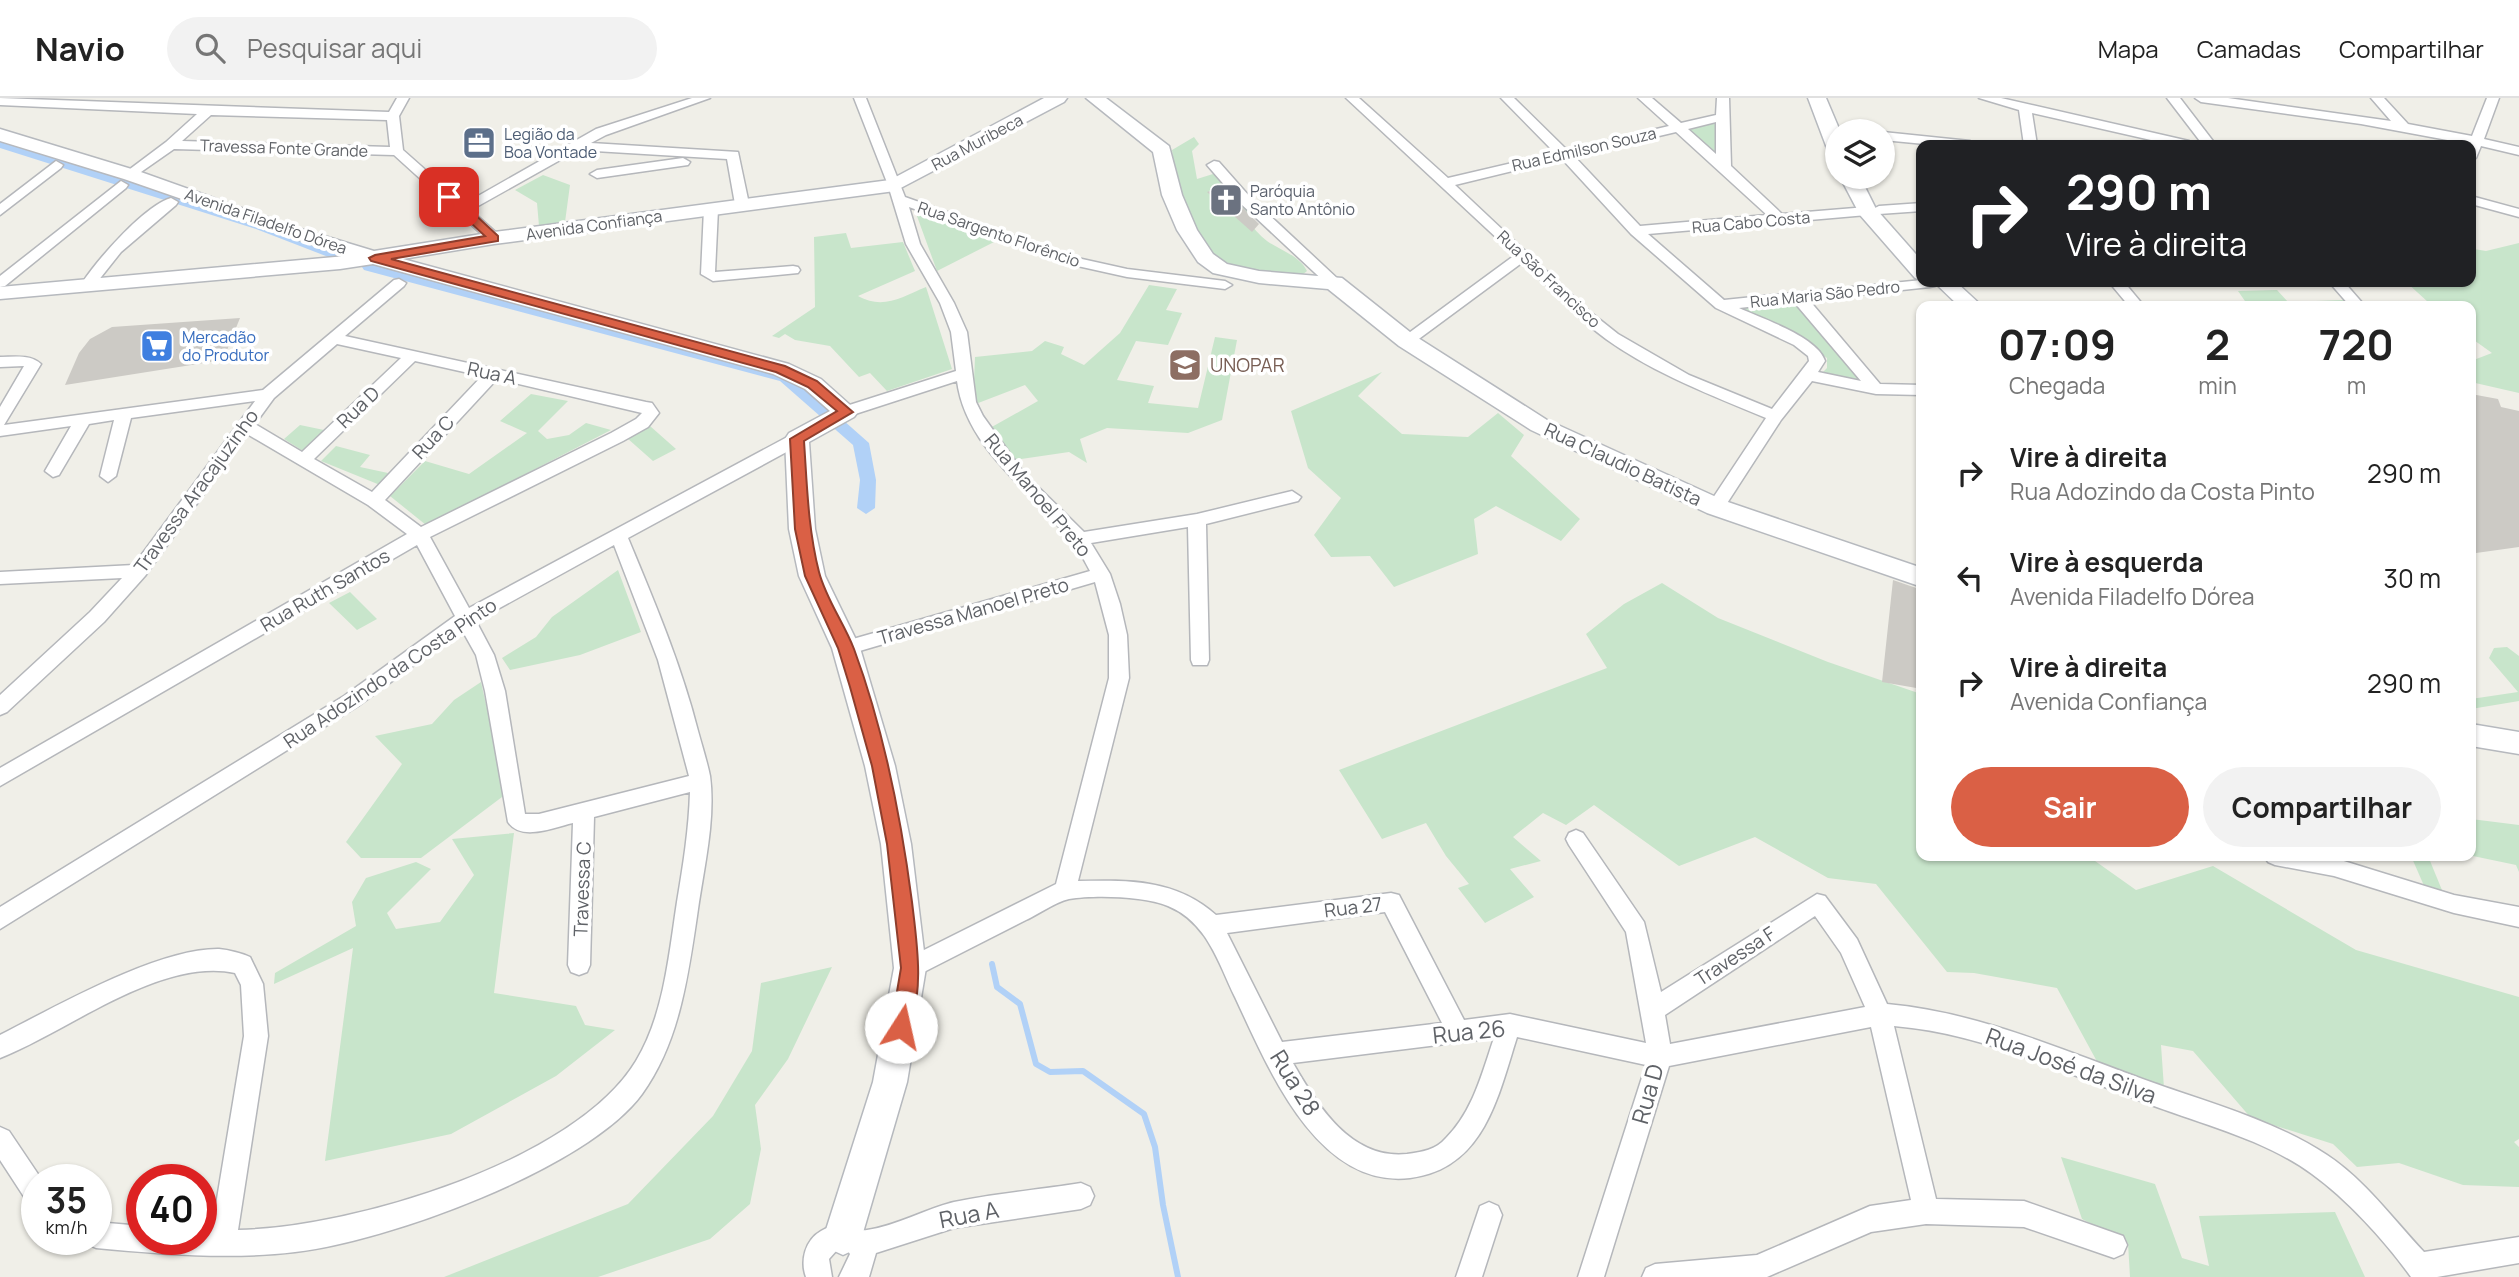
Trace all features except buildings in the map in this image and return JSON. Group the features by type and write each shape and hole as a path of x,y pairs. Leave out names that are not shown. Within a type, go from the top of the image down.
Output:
{"street":[{"path":"112,106 124,98"},
{"path":"403,98 393,116 397,151 494,238"},
{"path":"464,209 575,146 624,123 704,98"},
{"name":"Rua Manoel Preto","path":"860,98 897,192 913,244 947,303 959,332 968,402 993,444 1018,477 1080,539 1101,574 1118,635 1119,678 1065,890"},
{"name":"Rua Muribeca","path":"897,192 1058,98"},
{"path":"1070,98 1140,154 1150,169 1164,206 1192,261 1201,271 1225,285 1342,290"},
{"path":"1095,98 1162,150 1172,195 1187,230 1212,264 1240,274 1342,290"},
{"name":"Rua São Francisco","path":"1352,98 1524,255 1584,314 1626,347 1683,378 1774,416"},
{"path":"1507,98 1636,231 1721,305 1808,347 1817,358 1808,375 1774,416 1716,507"},
{"path":"1644,98 1780,220"},
{"path":"1723,98 1724,167"},
{"path":"1817,98 1825,119"},
{"path":"1835,98 1840,119"},
{"path":"1985,98 2167,140"},
{"path":"2173,98 2206,140"},
{"path":"2201,98 2471,140"},
{"path":"2270,98 2280,109"},
{"path":"2377,98 2404,128"},
{"path":"2493,98 2477,141 2519,151"},
{"path":"0,101 393,116"},
{"path":"2025,108 2029,140"},
{"path":"0,283 171,145 208,111"},
{"name":"Rua Edmilson Souza","path":"1446,183 1722,117"},
{"name":"Avenida Filadelfo Dórea","path":"0,135 126,180 374,258 781,369 813,384 836,417"},
{"path":"1895,137 1922,140"},
{"name":"Travessa Fonte Grande","path":"171,145 397,151"},
{"path":"575,146 733,155"},
{"name":"Avenida Filadelfo Dórea","path":"0,148 56,165 126,180 171,202 399,283 771,383 836,417"},
{"path":"632,169 638,150"},
{"path":"597,174 733,155"},
{"path":"733,155 742,204"},
{"path":"0,211 56,165"},
{"name":"Rua Claudio Batista","path":"1214,165 1245,200 1342,290 1407,341 1538,425 1716,507 1916,576"},
{"path":"1858,189 1873,211 1916,261"},
{"path":"1866,189 1873,211"},
{"name":"Avenida Confiança","path":"0,293 89,283 343,263 494,238 742,204 897,192"},
{"name":"Rua Sargento Florêncio","path":"897,192 1069,260 1140,275 1225,285"},
{"path":"2476,201 2519,213"},
{"path":"89,283 120,243 171,202"},
{"name":"Rua Cabo Costa","path":"1636,231 1916,207"},
{"path":"711,209 708,274 713,277 793,270"},
{"path":"1407,341 1524,255"},
{"name":"Rua Maria São Pedro","path":"1721,305 1798,297 1916,273"},
{"name":"Travessa Aracajuzinho","path":"0,707 97,617 139,571 268,394 399,283"},
{"path":"1939,287 1951,301"},
{"path":"1946,287 1964,301"},
{"path":"2120,287 2133,301"},
{"path":"2341,287 2353,301"},
{"path":"1798,297 1876,389"},
{"name":"Rua A","path":"331,338 651,410"},
{"name":"Rua D","path":"303,459 412,356"},
{"path":"0,362 29,361 33,367 0,421"},
{"name":"Rua C","path":"374,501 493,373"},
{"path":"836,417 965,373"},
{"path":"1808,375 1876,389 1916,390"},
{"path":"0,430 268,394"},
{"name":"Rua Ruth Santos","path":"0,778 421,535 617,437 647,419 651,410"},
{"path":"108,476 124,412"},
{"name":"Rua Adozindo da Costa Pinto","path":"0,919 351,701 465,618 836,417"},
{"path":"53,471 84,418"},
{"path":"244,425 374,501 421,535 485,655 490,670 515,816 522,823 532,824 584,813 700,781"},
{"path":"797,439 803,529 813,576 846,648 880,766 896,844 911,968 890,1082 851,1240 862,1260 857,1275"},
{"path":"1080,539 1197,520 1292,497"},
{"path":"1197,520 1200,660"},
{"path":"217,1243 299,1239 352,1228 434,1203 548,1153 608,1113 633,1087 647,1064 666,1013 681,947 696,849 700,781 681,696 618,534"},
{"path":"0,578 139,571"},
{"name":"Travessa Manoel Preto","path":"846,648 1101,574"},
{"path":"2476,735 2519,743"},
{"name":"Travessa C","path":"579,965 584,813"},
{"name":"Rua D","path":"1576,839 1636,929 1660,1057 1591,1277"},
{"path":"2331,861 2463,906 2519,917"},
{"path":"911,968 1065,890"},
{"name":"Rua 28","path":"1065,890 1153,891 1190,904 1212,925 1276,1054 1322,1126 1363,1159 1401,1168 1439,1160 1457,1145 1481,1104 1510,1025"},
{"name":"Rua 27","path":"1212,925 1391,902 1459,1033"},
{"name":"Travessa F","path":"1653,1010 1817,903 1835,922 1856,954 1881,1014"},
{"path":"0,1047 161,970 211,958 223,958 242,964 252,984 257,1036 223,1243"},
{"path":"1881,1014 1926,1211"},
{"name":"Rua José da Silva","path":"1660,1057 1881,1014 1937,1021 2001,1039 2262,1134 2319,1164 2339,1181 2422,1271"},
{"name":"Rua 26","path":"1276,1054 1510,1025 1660,1057"},
{"path":"1,1144 21,1172"},
{"name":"Rua A","path":"819,1277 815,1267 817,1253 828,1241 851,1240 954,1215 1081,1196"},
{"path":"1655,1277 1757,1273 1870,1219 1926,1211 2024,1213 2114,1245"},
{"path":"1469,1277 1489,1215"},
{"path":"2422,1271 2519,1250"}],"green space":[{"path":"1718,122 1716,154 1684,131"},
{"path":"1194,137 1199,144 1192,151 1197,179 1213,174 1227,185 1251,213 1247,220 1259,234 1295,257 1307,271 1290,277 1249,270 1221,259 1207,246 1186,206 1172,150"},
{"path":"543,175 570,185 565,222 539,226 537,203 515,190"},
{"path":"914,208 996,241 937,271"},
{"path":"846,233 851,248 903,242 915,271 858,296 884,302 926,287 952,369 887,391 870,373 859,377 830,346 795,340 785,334 779,338 772,336 815,307 814,237"},
{"path":"2519,243 2519,393 2476,383 2476,359 2492,353 2476,342 2476,301 2427,301 2412,287 2476,287 2476,249 2486,251"},
{"path":"1149,285 1177,289 1166,310 1182,313 1168,345 1136,341 1117,380 1154,386 1148,403 1198,408 1215,337 1237,340 1222,420 1188,433 1107,428 1080,439 1087,463 1069,452 1014,460 990,428 1038,401 1025,385 973,405 975,357 1032,351 1045,341 1064,347 1061,354 1084,365 1120,333"},
{"path":"2277,290 2287,301 2245,301 2238,291"},
{"path":"1802,302 1873,386 1821,374 1827,368 1827,358 1793,335 1729,305"},
{"path":"1382,372 1358,396 1402,434 1468,437 1498,413 1524,435 1511,456 1580,519 1561,541 1496,506 1474,519 1478,554 1394,587 1370,556 1331,557 1314,535 1341,498 1308,468 1291,411"},
{"path":"531,394 568,401 538,431 547,439 569,435 586,423 611,430 426,525 390,496 425,461 469,474 527,433 500,421"},
{"path":"300,425 324,430 303,451 284,439"},
{"path":"650,426 676,449 653,461 627,438"},
{"path":"336,446 370,455 360,467 388,473 380,485 321,461"},
{"path":"618,570 641,632 580,655 510,670 502,658 536,637 552,617"},
{"path":"1662,583 1718,618 1828,662 1916,692 1916,861 2095,861 2136,890 2213,866 2356,950 2519,997 2519,1139 2514,1142 2519,1147 2519,1187 2463,1185 2399,1163 2357,1167 2333,1144 2251,1118 2193,1051 2161,1045 2164,1088 2100,1067 2057,988 1974,973 1947,972 1876,884 1828,878 1755,837 1679,866 1594,805 1566,825 1543,813 1513,837 1541,861 1510,869 1534,897 1485,923 1458,888 1469,884 1446,856 1426,823 1382,839 1339,770 1607,668 1586,634 1624,604"},
{"path":"350,592 377,619 357,630 329,603"},
{"path":"2507,647 2519,656 2519,701 2476,708 2476,698 2518,692 2489,658 2494,648"},
{"path":"481,682 506,794 421,858 361,858 346,842 402,764 375,736 432,724 454,700"},
{"path":"2476,820 2519,825 2519,872 2516,865 2476,857"},
{"path":"514,833 494,993 576,1006 585,1025 615,1030 556,1076 451,1134 325,1161 353,948 274,984 275,973 356,926 352,902 366,878 416,862 431,869 387,913 396,929 440,922 474,875 452,839"},
{"path":"2413,861 2430,861 2444,895 2425,888"},
{"path":"832,967 788,1059 755,1105 761,1149 750,1204 710,1239 598,1277 444,1277 628,1204 713,1116 752,1051 761,983"},
{"path":"2061,1157 2155,1184 2182,1258 2209,1266 2199,1216 2335,1212 2365,1277 2130,1277 2128,1243 2082,1219"}],"waterway":[{"path":"0,144 261,226 336,255"},
{"path":"369,267 786,378 861,443 868,480 866,508"},
{"path":"992,964 997,987 1020,1004 1036,1064 1050,1072 1083,1071 1144,1114 1155,1147 1163,1205 1178,1277"}],"place":[{"name":"Legião da Boa Vontade","path":"479,143"},
{"name":"Paróquia Santo Antônio","path":"1226,200"},
{"name":"Mercadão do Produtor","path":"157,346"},
{"name":"UNOPAR","path":"1185,365"}],"route":[{"path":"449,197 494,238 375,258 781,369 813,384 846,412 797,439 803,529 813,576 846,648 858,687 880,766 896,844 911,968 901,1027"}]}
